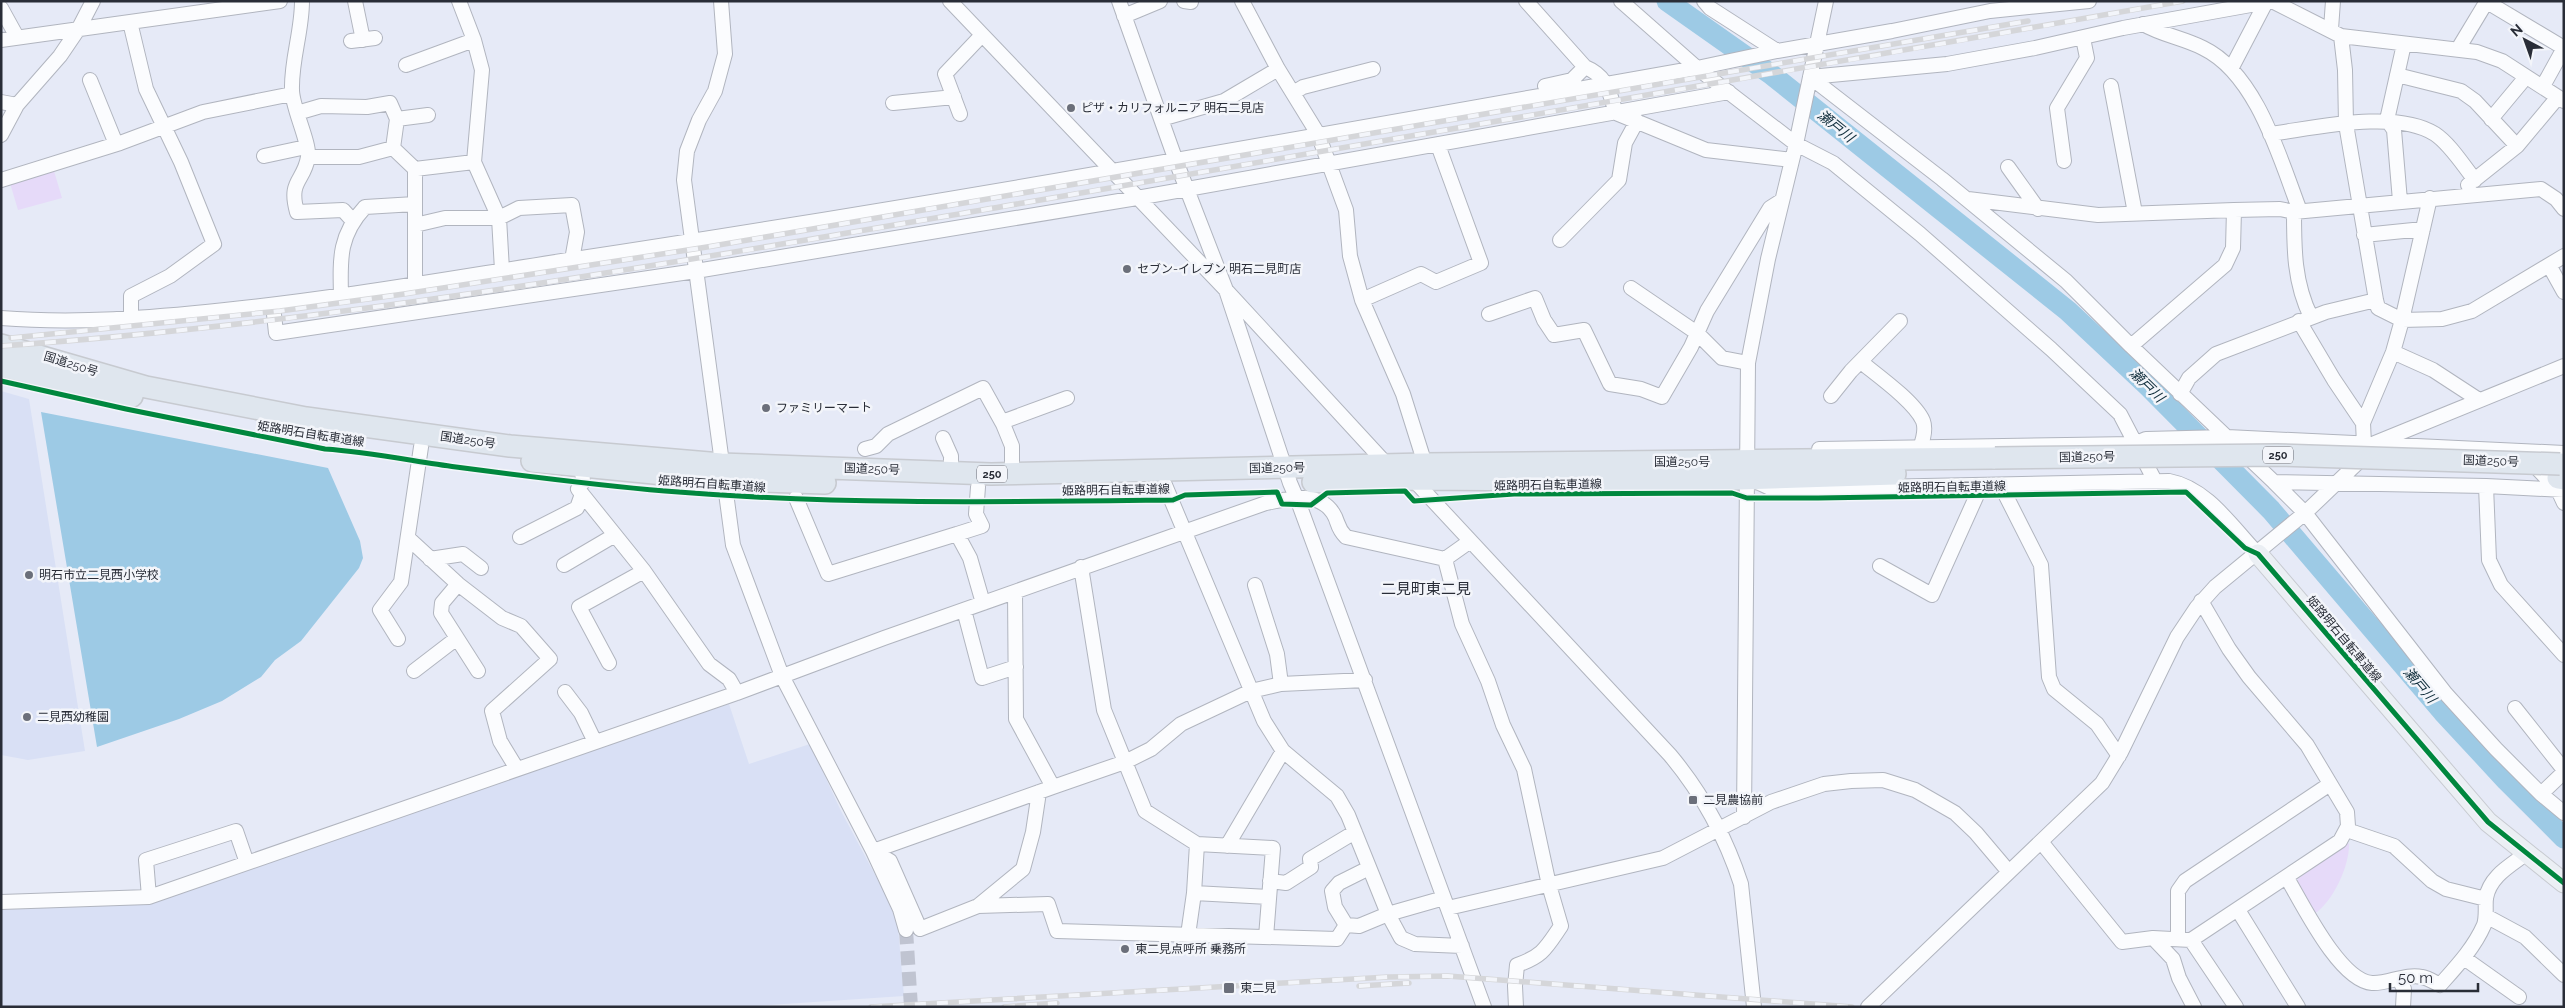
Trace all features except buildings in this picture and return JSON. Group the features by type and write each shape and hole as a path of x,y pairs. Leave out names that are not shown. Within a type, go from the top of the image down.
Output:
{"highway":[{"name":"国道250号","path":"1,345 146,386 306,418 510,446 723,472 978,487 1290,483 1420,472 1673,481 1748,470 1993,475 2278,470 2562,474"},
{"name":"国道250号","path":"1,366 142,398 287,426 421,447 582,468 723,472 1012,473 1290,483 1386,465 1420,472"}],"main road":[{"name":"姫路明石自転車道線","path":"2260,552 2488,822 2564,883"}],"street":[{"path":"1,136 17,105 60,56 80,28 93,1"},
{"path":"1,40 130,22 191,8 280,1"},
{"path":"302,1 302,25 294,65 292,94 307,152 292,195 297,212 343,210 352,221"},
{"path":"355,1 363,40"},
{"path":"459,1 474,40 482,70 474,162 499,218 502,270"},
{"path":"720,1 725,54 715,92 699,120 686,161 684,180 733,545 782,676 873,851 900,909 906,930"},
{"path":"950,1 1226,290 1386,465"},
{"path":"1119,1 1176,161 1226,290 1238,333 1290,483 1365,680 1484,1007"},
{"path":"1124,16 1160,1"},
{"path":"1184,1 1191,2"},
{"path":"1242,1 1278,69 1318,134 1329,163 1346,210 1350,256 1362,300 1402,394 1420,472 1469,542 1686,775 1706,806 1741,884 1754,1007"},
{"path":"1526,1 1585,66 1598,72 1606,84 1616,113"},
{"path":"1621,1 1698,68 1796,144 1840,169 1920,234 2051,349 2120,414 2140,441 2156,481"},
{"path":"1704,1 1710,8 1777,51"},
{"path":"1744,817 1748,363 1781,201 1796,144 1826,1"},
{"path":"1,318 49,322 131,320 273,305 414,284 692,241 1176,161 1318,134 1698,68 1777,51 1990,12 2090,1"},
{"path":"2333,1 2336,32 2346,70 2346,124 2378,308 2402,320 2442,319 2472,310 2564,256"},
{"path":"1810,77 1947,64 2083,38 2143,24 2265,2 2336,32 2404,44 2477,52 2502,60 2561,99 2517,146 2453,196"},
{"path":"2231,69 2265,2"},
{"path":"2458,49 2487,2 2564,48 2543,86"},
{"path":"1,8 17,37"},
{"path":"130,22 146,89 162,126 181,162 214,244 170,276 131,296 131,320"},
{"path":"1868,1007 2009,872 2042,843 2102,783 2119,756 2177,637 2201,602 2215,587 2260,552 2305,513 2371,450 2363,423 2334,380 2305,319 2304,301 2295,268 2297,211 2270,134 2256,105 2231,69 2203,48 2156,32 2143,24"},
{"path":"960,114 945,74 982,35"},
{"path":"2064,161 2057,108 2086,58 2083,38"},
{"path":"406,64 474,40"},
{"path":"2400,201 2394,130 2387,120 2404,44"},
{"path":"1526,90 1572,80 1585,66"},
{"path":"1161,119 1224,101 1278,69"},
{"path":"1293,94 1303,87 1373,69"},
{"path":"2397,75 2461,91 2470,97 2517,146"},
{"path":"2491,119 2526,76"},
{"path":"1810,77 1967,199 2066,280 2130,346 2274,482 2305,513 2446,694 2496,749 2541,794 2564,813"},
{"path":"90,80 116,144"},
{"path":"2111,86 2135,214"},
{"path":"273,305 276,333 696,271 1138,198 1729,92"},
{"path":"1,180 116,144 211,110 292,94"},
{"path":"894,103 954,98"},
{"path":"1,102 17,105"},
{"path":"297,113 321,106 367,107 390,103 396,119 393,148"},
{"path":"1616,113 1706,150 1792,160"},
{"path":"396,119 428,115"},
{"path":"2270,134 2387,120 2418,127 2437,135 2475,180"},
{"path":"1560,240 1619,180 1625,143 1637,121"},
{"path":"1362,300 1421,274 1436,282 1481,263 1438,145"},
{"path":"264,156 307,152 358,157 393,148"},
{"path":"393,148 415,169 414,284"},
{"path":"415,169 474,162"},
{"path":"2008,167 2038,209"},
{"path":"1967,199 2098,215 2280,209 2297,211 2541,189 2561,201"},
{"path":"2363,423 2393,352 2430,198"},
{"path":"1489,314 1535,298 1544,320 1554,335 1584,330 1610,384 1641,389 1662,397 1708,311 1770,208 1781,201"},
{"path":"341,295 340,264 345,236 352,221 365,207 415,204"},
{"path":"414,225 445,218 499,218 518,208 572,205 577,232 572,260"},
{"path":"2130,346 2225,265 2233,248 2234,210"},
{"path":"2364,235 2423,229"},
{"path":"2548,265 2564,292"},
{"path":"1631,288 1697,333 1722,358 1748,363"},
{"path":"2180,394 2190,378 2216,354 2340,307 2376,300"},
{"path":"1831,396 1900,321"},
{"path":"2393,352 2433,370 2479,400"},
{"path":"1861,362 1897,391 1923,421 1924,435 1920,448"},
{"path":"2369,443 2564,366"},
{"path":"865,449 876,446 888,434 983,388 1002,422 1012,446 1012,473"},
{"path":"1002,422 1067,398"},
{"path":"1748,470 1773,450 1920,448 2227,437 2519,450 2562,474"},
{"path":"943,438 951,456 951,472"},
{"path":"398,640 380,610 401,582 421,447"},
{"path":"2519,450 2562,474"},
{"path":"582,468 583,482 578,489 644,571 708,664 729,679 737,693"},
{"path":"2274,482 2486,486 2562,474"},
{"path":"2562,474 2564,503"},
{"path":"1993,475 2181,483 2200,494 2260,552"},
{"path":"1880,566 1932,595 1993,475"},
{"path":"1993,475 2041,565 2049,678 2054,689 2097,724 2119,756"},
{"path":"1,902 149,898 737,693 1185,530 1266,503 1290,483"},
{"path":"1290,483 1318,500 1333,513 1338,529 1346,536 1445,559 1469,542"},
{"path":"1166,485 1264,720 1283,751 1337,796 1355,832 1388,914 1401,938 1415,944 1462,946"},
{"path":"2486,486 2489,560 2501,585 2564,655"},
{"path":"796,498 828,574 982,526 976,514 978,487"},
{"path":"520,537 577,508 582,494"},
{"path":"957,534 970,558 983,604"},
{"path":"564,565 615,535"},
{"path":"408,538 458,584 502,618 521,626 550,659 492,711 500,741 516,769"},
{"path":"430,559 463,554 481,568"},
{"path":"1445,559 1462,624 1488,681 1503,725 1524,769 1561,926 1546,948 1535,959 1517,965 1516,1007"},
{"path":"1082,567 1104,710 1145,811 1197,844 1273,848 1266,937"},
{"path":"609,663 577,603 644,571"},
{"path":"458,584 442,603 441,613 478,671"},
{"path":"1255,585 1277,654 1281,684"},
{"path":"1015,592 1016,719 1053,786"},
{"path":"2042,843 2122,942 2153,938 2185,940 2238,910 2340,841 2347,830 2347,812 2307,745 2249,677 2229,649 2201,602"},
{"path":"964,610 982,678 1016,667"},
{"path":"414,671 457,638"},
{"path":"873,851 1125,762 1151,749 1181,724 1251,691 1281,684 1365,680"},
{"path":"565,692 581,713 596,742"},
{"path":"2515,708 2564,771 2541,794"},
{"path":"1227,846 1283,751"},
{"path":"1346,925 1359,926 1388,914 1550,885 1663,858 1771,802 1824,784 1883,780 1915,790 1955,813 1976,833 2009,872"},
{"path":"2236,1007 2185,940 2178,891 2186,881 2330,784"},
{"path":"873,851 890,861 920,929 978,906 1023,870 1033,832 1039,792"},
{"path":"2347,830 2394,846 2432,881 2446,889 2486,899"},
{"path":"149,898 146,860 236,831 247,863"},
{"path":"1270,881 1286,883 1311,867 1310,858 1355,832"},
{"path":"1188,935 1194,893 1197,844"},
{"path":"2287,878 2340,964 2356,978 2369,983 2422,976 2440,984 2464,958 2480,933 2486,916 2486,899 2492,884 2501,872 2526,853"},
{"path":"1346,925 1335,907 1332,891 1340,883 1369,868"},
{"path":"1194,893 1269,898"},
{"path":"978,906 1048,904 1057,931 1337,939 1346,925"},
{"path":"2238,910 2298,1007"},
{"path":"2486,916 2525,937 2564,975"},
{"path":"2153,938 2173,959 2179,978 2194,1007"},
{"path":"2464,958 2519,996"},
{"path":"2399,979 2404,989 2403,1007"}],"shaded area":[{"path":"54,171 62,198 18,210 10,183"},
{"name":"明石市立二見西小学校","path":"1,391 29,399 85,751 28,760 1,755"},
{"path":"729,704 749,764 810,744 841,811 897,916 904,996 741,1007 1,1007 1,910 150,902"},
{"path":"2349,843 2347,862 2339,882 2328,901 2314,914 2296,886 2298,877"}],"water":[{"path":"41,412 328,468 360,541 363,558 359,568 301,641 275,660 261,677 222,701 179,719 97,747"}],"waterway":[{"name":"瀬戸川","path":"1667,1 1772,75 2068,311 2148,386 2271,510 2443,712 2506,780 2564,838"}],"tunnel":[{"path":"906,930 911,1007"}],"railway":[{"path":"1,346 258,322 386,306 641,267 896,225 2183,1"},
{"path":"11,338 280,311 404,294 707,247 2028,21"},
{"path":"871,1007 1388,977 1448,976 1852,1007"},
{"path":"1359,986 1409,983"},
{"path":"1004,1007 1057,1003"}],"cycle path":[{"path":"1,381 126,409 325,449 639,489 791,499 919,502 1173,500 1185,495 1277,492 1282,504 1311,505 1327,493 1405,491 1414,501 1514,494 1732,493 1747,498 1818,498 2186,492 2245,548 2258,554 2488,822 2564,883"}],"place":[{"name":"ピザ・カリフォルニア 明石二見店","path":"1071,108"},
{"name":"セブン-イレブン 明石二見町店","path":"1127,269"},
{"name":"ファミリーマート","path":"766,408"},
{"name":"明石市立二見西小学校","path":"29,575"},
{"name":"二見西幼稚園","path":"27,717"},
{"name":"二見農協前","path":"1693,800"},
{"name":"東二見点呼所 乗務所","path":"1125,949"},
{"name":"東二見","path":"1229,988"}],"district":[{"name":"二見町東二見","path":"1426,589"}]}
